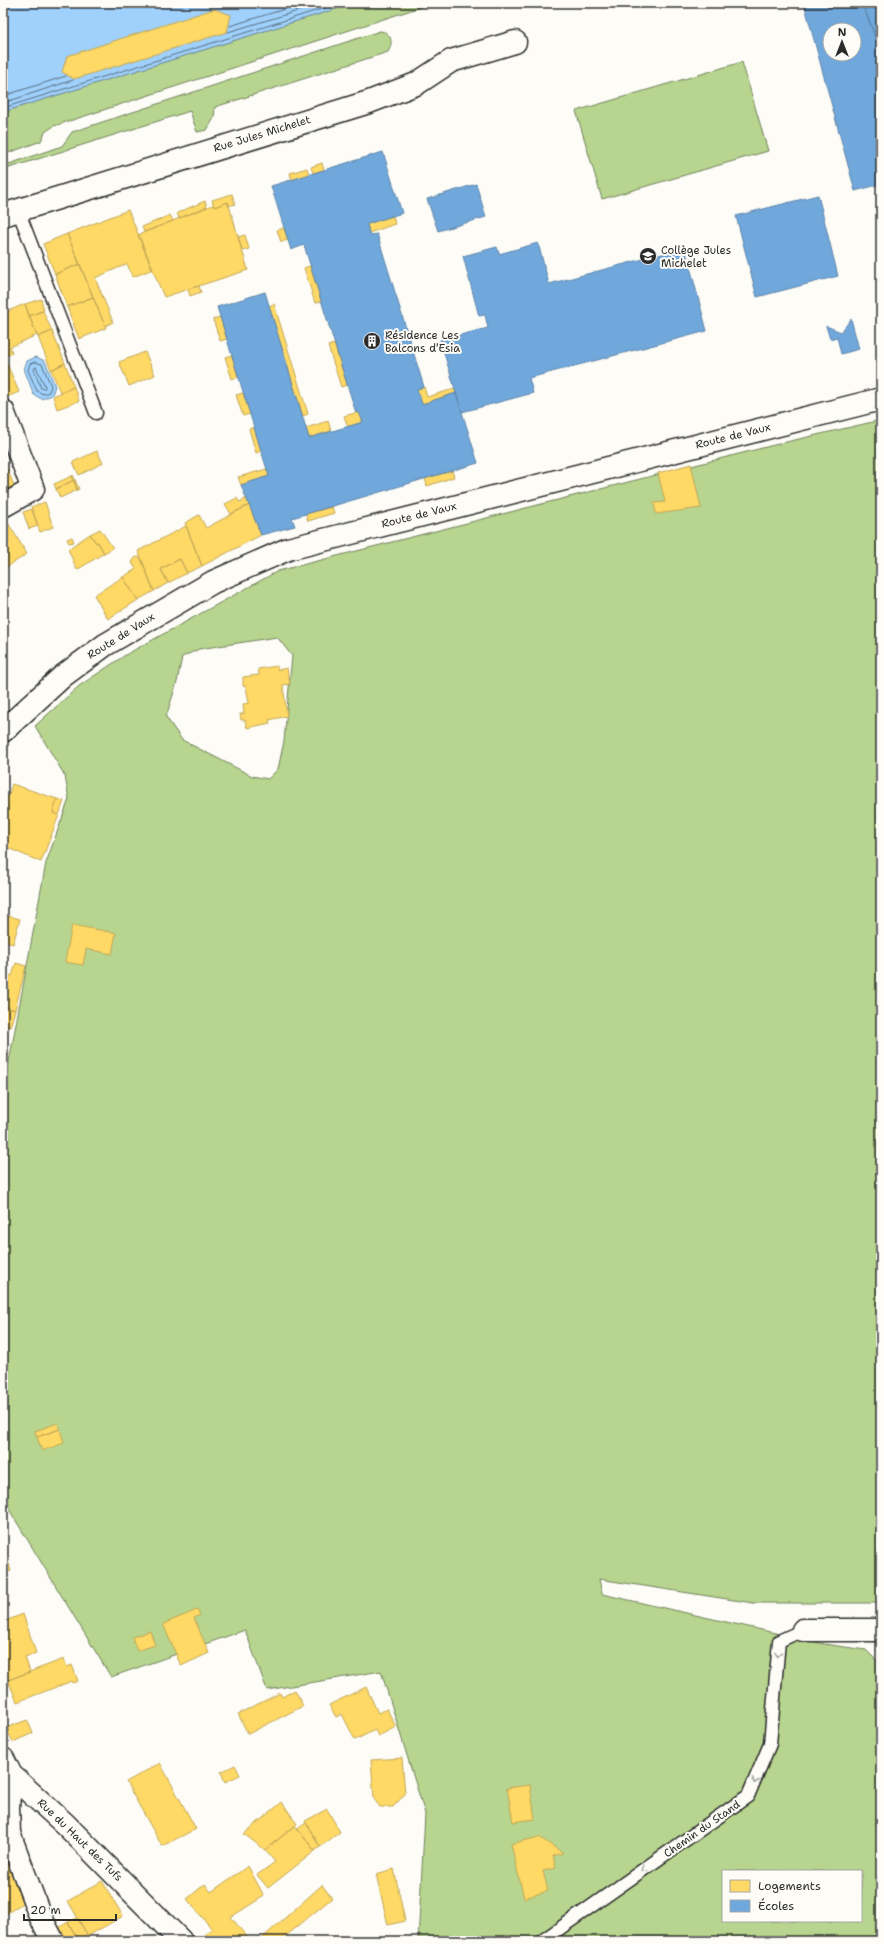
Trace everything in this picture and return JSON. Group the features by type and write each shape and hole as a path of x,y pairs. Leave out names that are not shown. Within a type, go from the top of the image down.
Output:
{"street":[{"name":"Rue Jules Michelet","path":"11,212 369,102 416,84 451,61 515,42"},
{"name":"Route de Vaux","path":"3,731 63,676 105,644 213,582 288,549 881,398"},
{"path":"3,411 33,489 3,506"},
{"path":"803,1630 881,1630"},
{"path":"7,1767 9,1833 40,1916 52,1941"},
{"name":"Rue du Haut des Tufs","path":"7,1767 182,1941"}],"lane":[{"path":"11,212 96,413"},
{"name":"Chemin du Stand","path":"542,1941 748,1796 770,1744 779,1641 803,1630"}],"green space":[{"path":"355,3 433,3 54,126 45,132 41,141 3,155 3,112"},
{"path":"380,31 389,35 391,45 388,52 215,107 214,118 207,130 197,132 190,111 3,170 3,166 62,146 72,132"},
{"path":"742,62 768,151 602,199 576,111"},
{"path":"881,420 881,1603 753,1603 599,1579 602,1594 824,1644 866,1650 881,1665 881,1941 418,1941 425,1814 381,1671 267,1690 245,1630 111,1677 7,1506 3,1470 3,1094 46,863 69,799 65,776 35,726 79,686 127,654 278,571 782,443","holes":["277,637 292,656 284,741 278,769 268,779 252,776 182,740 166,717 177,682 182,657 199,649"]}],"water":[{"path":"3,3 355,3 3,112"},
{"path":"36,357 45,361 55,386 52,395 42,399 34,395 24,369 27,361"}],"building: Logements":[{"path":"214,9 231,15 227,32 74,79 62,72 67,56"},
{"path":"322,163 324,170 313,173 311,167"},
{"path":"307,168 309,175 292,180 290,173"},
{"path":"232,194 235,204 228,206 228,202 214,207 212,200"},
{"path":"205,201 207,207 179,218 177,213"},
{"path":"228,202 248,270 164,297 138,235 207,207 213,205 214,207"},
{"path":"128,210 153,269 133,277 127,264 95,278 113,322 105,326 67,234"},
{"path":"170,215 173,221 144,232 142,227"},
{"path":"393,216 395,224 369,233 367,224"},
{"path":"284,228 288,240 281,242 277,230"},
{"path":"67,234 80,264 55,274 43,244"},
{"path":"245,235 249,249 242,251 238,237"},
{"path":"80,264 93,297 67,307 55,274"},
{"path":"310,266 321,301 315,303 304,268"},
{"path":"199,286 201,292 190,296 188,289"},
{"path":"93,297 106,328 79,339 67,307"},
{"path":"41,299 44,310 29,316 25,304"},
{"path":"25,304 37,335 10,347 12,353 4,357 19,392 7,397 3,389 3,313"},
{"path":"274,304 308,414 303,416 269,306"},
{"path":"43,311 52,331 38,337 29,316"},
{"path":"220,317 227,339 220,341 213,319"},
{"path":"52,331 65,363 51,370 38,337"},
{"path":"334,344 347,385 341,387 328,346"},
{"path":"145,352 155,375 129,386 119,362"},
{"path":"232,355 238,377 232,379 225,357"},
{"path":"65,363 74,387 60,392 51,370"},
{"path":"74,387 79,401 57,409 53,396"},
{"path":"424,387 427,397 454,389 456,393 422,404 417,389"},
{"path":"3,389 7,397 3,398"},
{"path":"243,393 250,414 243,416 236,395"},
{"path":"359,412 363,422 348,427 344,416"},
{"path":"328,421 331,431 309,438 306,428"},
{"path":"254,427 261,451 256,453 249,429"},
{"path":"97,451 103,463 79,475 73,462"},
{"path":"5,463 7,469 3,471 3,464"},
{"path":"691,464 701,508 656,514 654,503 665,502 658,473"},
{"path":"7,469 14,485 7,490 3,481 3,471"},
{"path":"267,469 269,476 241,485 238,477"},
{"path":"452,471 454,477 427,486 425,478"},
{"path":"73,475 79,489 77,490 72,476"},
{"path":"72,476 74,480 56,489 54,484"},
{"path":"74,480 77,490 60,498 56,489"},
{"path":"237,498 239,502 247,498 249,505 231,514 225,504"},
{"path":"45,502 53,527 40,532 31,507"},
{"path":"249,505 261,535 202,566 185,523 199,515 206,528"},
{"path":"332,507 334,513 308,521 306,514"},
{"path":"32,509 38,526 29,529 23,512"},
{"path":"5,518 27,554 7,567 3,561 3,520"},
{"path":"186,526 202,566 187,573 180,559 161,569 168,583 154,591 138,551"},
{"path":"100,529 113,548 104,553 98,542 96,543 90,534"},
{"path":"90,534 96,543 98,542 104,553 77,570 68,549"},
{"path":"72,537 74,542 69,543 67,539"},
{"path":"136,557 141,558 154,591 138,600 123,577 136,569 132,563"},
{"path":"180,559 187,573 168,583 161,569"},
{"path":"123,577 138,600 108,619 94,595"},
{"path":"277,666 278,670 287,668 290,684 283,685 287,716 269,720 270,723 247,728 245,720 241,720 240,714 244,714 243,704 249,703 246,687 243,686 243,677 259,675 258,669"},
{"path":"12,784 57,799 53,813 59,815 41,862 3,846 3,796 8,797"},
{"path":"57,799 64,801 59,815 53,813"},
{"path":"3,916 20,919 13,944 3,941"},
{"path":"72,925 116,933 112,954 86,949 83,965 65,962"},
{"path":"16,963 26,966 15,1010 3,1006 3,973 12,976"},
{"path":"3,1006 15,1010 10,1027 3,1025"},
{"path":"58,1423 60,1429 37,1437 35,1431"},
{"path":"60,1429 64,1443 42,1451 37,1437"},
{"path":"9,1564 11,1571 3,1573 3,1567"},
{"path":"197,1610 200,1615 194,1618 209,1653 181,1666 163,1624"},
{"path":"23,1614 36,1653 25,1657 30,1672 8,1680 3,1668 3,1641 6,1640 3,1633 3,1622"},
{"path":"150,1631 155,1645 137,1651 132,1637"},
{"path":"64,1659 67,1667 72,1665 78,1681 73,1683 72,1681 17,1702 8,1680"},
{"path":"3,1668 10,1684 3,1686"},
{"path":"366,1687 378,1713 387,1709 396,1727 378,1736 375,1730 355,1740 342,1714 336,1717 329,1705"},
{"path":"295,1690 303,1706 248,1734 238,1714 280,1693 282,1697"},
{"path":"27,1720 33,1733 13,1742 6,1728"},
{"path":"402,1758 405,1794 393,1807 380,1807 374,1799 371,1760"},
{"path":"160,1763 196,1829 162,1846 126,1782"},
{"path":"235,1765 240,1775 225,1782 221,1772"},
{"path":"530,1785 535,1819 513,1822 507,1788"},
{"path":"282,1802 297,1824 265,1850 244,1834"},
{"path":"327,1809 340,1832 320,1847 305,1821"},
{"path":"306,1823 320,1847 315,1851 297,1829"},
{"path":"295,1826 315,1851 268,1888 257,1875 275,1862 265,1850"},
{"path":"539,1837 563,1853 553,1856 556,1868 543,1871 548,1891 524,1898 511,1844"},
{"path":"6,1858 9,1869 24,1902 3,1916 3,1860"},
{"path":"248,1866 264,1896 231,1917 246,1936 240,1941 197,1941 212,1929 187,1899 205,1884 211,1892"},
{"path":"394,1869 405,1921 388,1925 376,1874"},
{"path":"102,1881 123,1916 88,1936 68,1901"},
{"path":"322,1885 332,1898 280,1941 259,1941"},
{"path":"77,1918 87,1934 78,1940 68,1922"},
{"path":"68,1922 79,1941 63,1941 57,1929"},
{"path":"246,1936 250,1941 240,1941"}],"building: Écoles":[{"path":"804,3 862,3 881,51 881,184 855,191"},
{"path":"862,3 881,3 877,5 881,20 881,51"},
{"path":"881,4 881,20 877,5"},
{"name":"Résidence Les Balcons d'Esia","path":"383,152 402,213 367,224 369,233 370,235 377,234 379,240 424,387 417,389 422,404 456,393 478,463 292,518 295,526 261,535 241,485 269,476 217,307 265,292 309,438 363,422 359,412 356,413 304,245 291,250 271,186"},
{"path":"476,184 486,217 438,231 427,199"},
{"path":"818,195 838,276 757,297 736,216"},
{"path":"538,243 549,284 685,248 707,331 529,378 533,393 462,412 440,340 488,328 485,315 479,316 463,256 497,247 499,254"},
{"path":"851,319 859,349 841,354 837,337 830,339 826,326 841,332"}],"place":[{"name":"Collège Jules Michelet","path":"648,256"},
{"name":"Résidence Les Balcons d'Esia","path":"372,341"}]}
